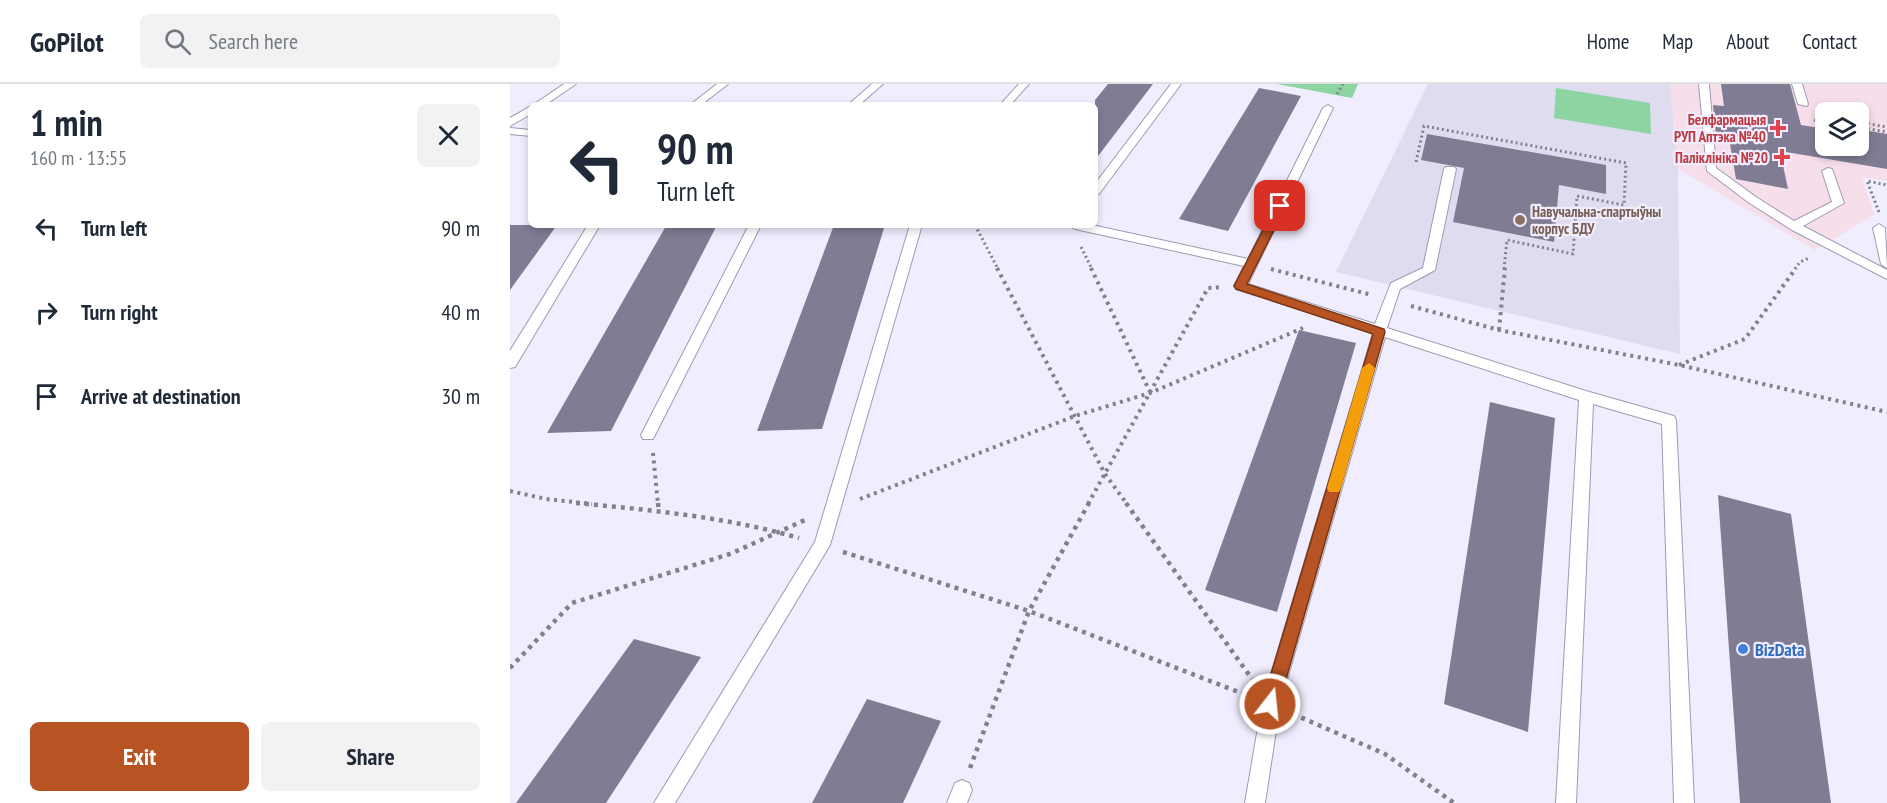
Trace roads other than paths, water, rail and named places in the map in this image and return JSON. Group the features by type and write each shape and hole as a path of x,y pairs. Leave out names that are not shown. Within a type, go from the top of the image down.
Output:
{"lane":[{"path":"543,102 571,84"},
{"path":"699,102 723,84"},
{"path":"857,102 878,84"},
{"path":"1008,102 1024,84"},
{"path":"1098,188 1176,84"},
{"path":"1704,84 1711,169 1740,193 1833,247 1887,275"},
{"path":"1797,84 1803,104"},
{"path":"1328,108 1240,286 1586,397 1669,420 1684,803"},
{"path":"510,123 528,112"},
{"path":"510,131 528,133"},
{"path":"1255,803 1270,704 1379,332 1395,286 1429,270 1450,169"},
{"path":"1795,225 1838,203 1828,171"},
{"path":"1880,223 1887,264"},
{"path":"510,363 592,228"},
{"path":"648,435 752,228"},
{"path":"664,803 822,545 835,508 915,228"},
{"path":"1089,228 1252,264"},
{"path":"1566,803 1586,397"}],"place":[{"name":"Белфармацыя РУП Аптэка №40","path":"1778,128"},
{"name":"Паліклініка №20","path":"1782,157"},
{"name":"Навучальна-спартыўны корпус БДУ","path":"1520,220"},
{"name":"BizData","path":"1743,649"}]}
